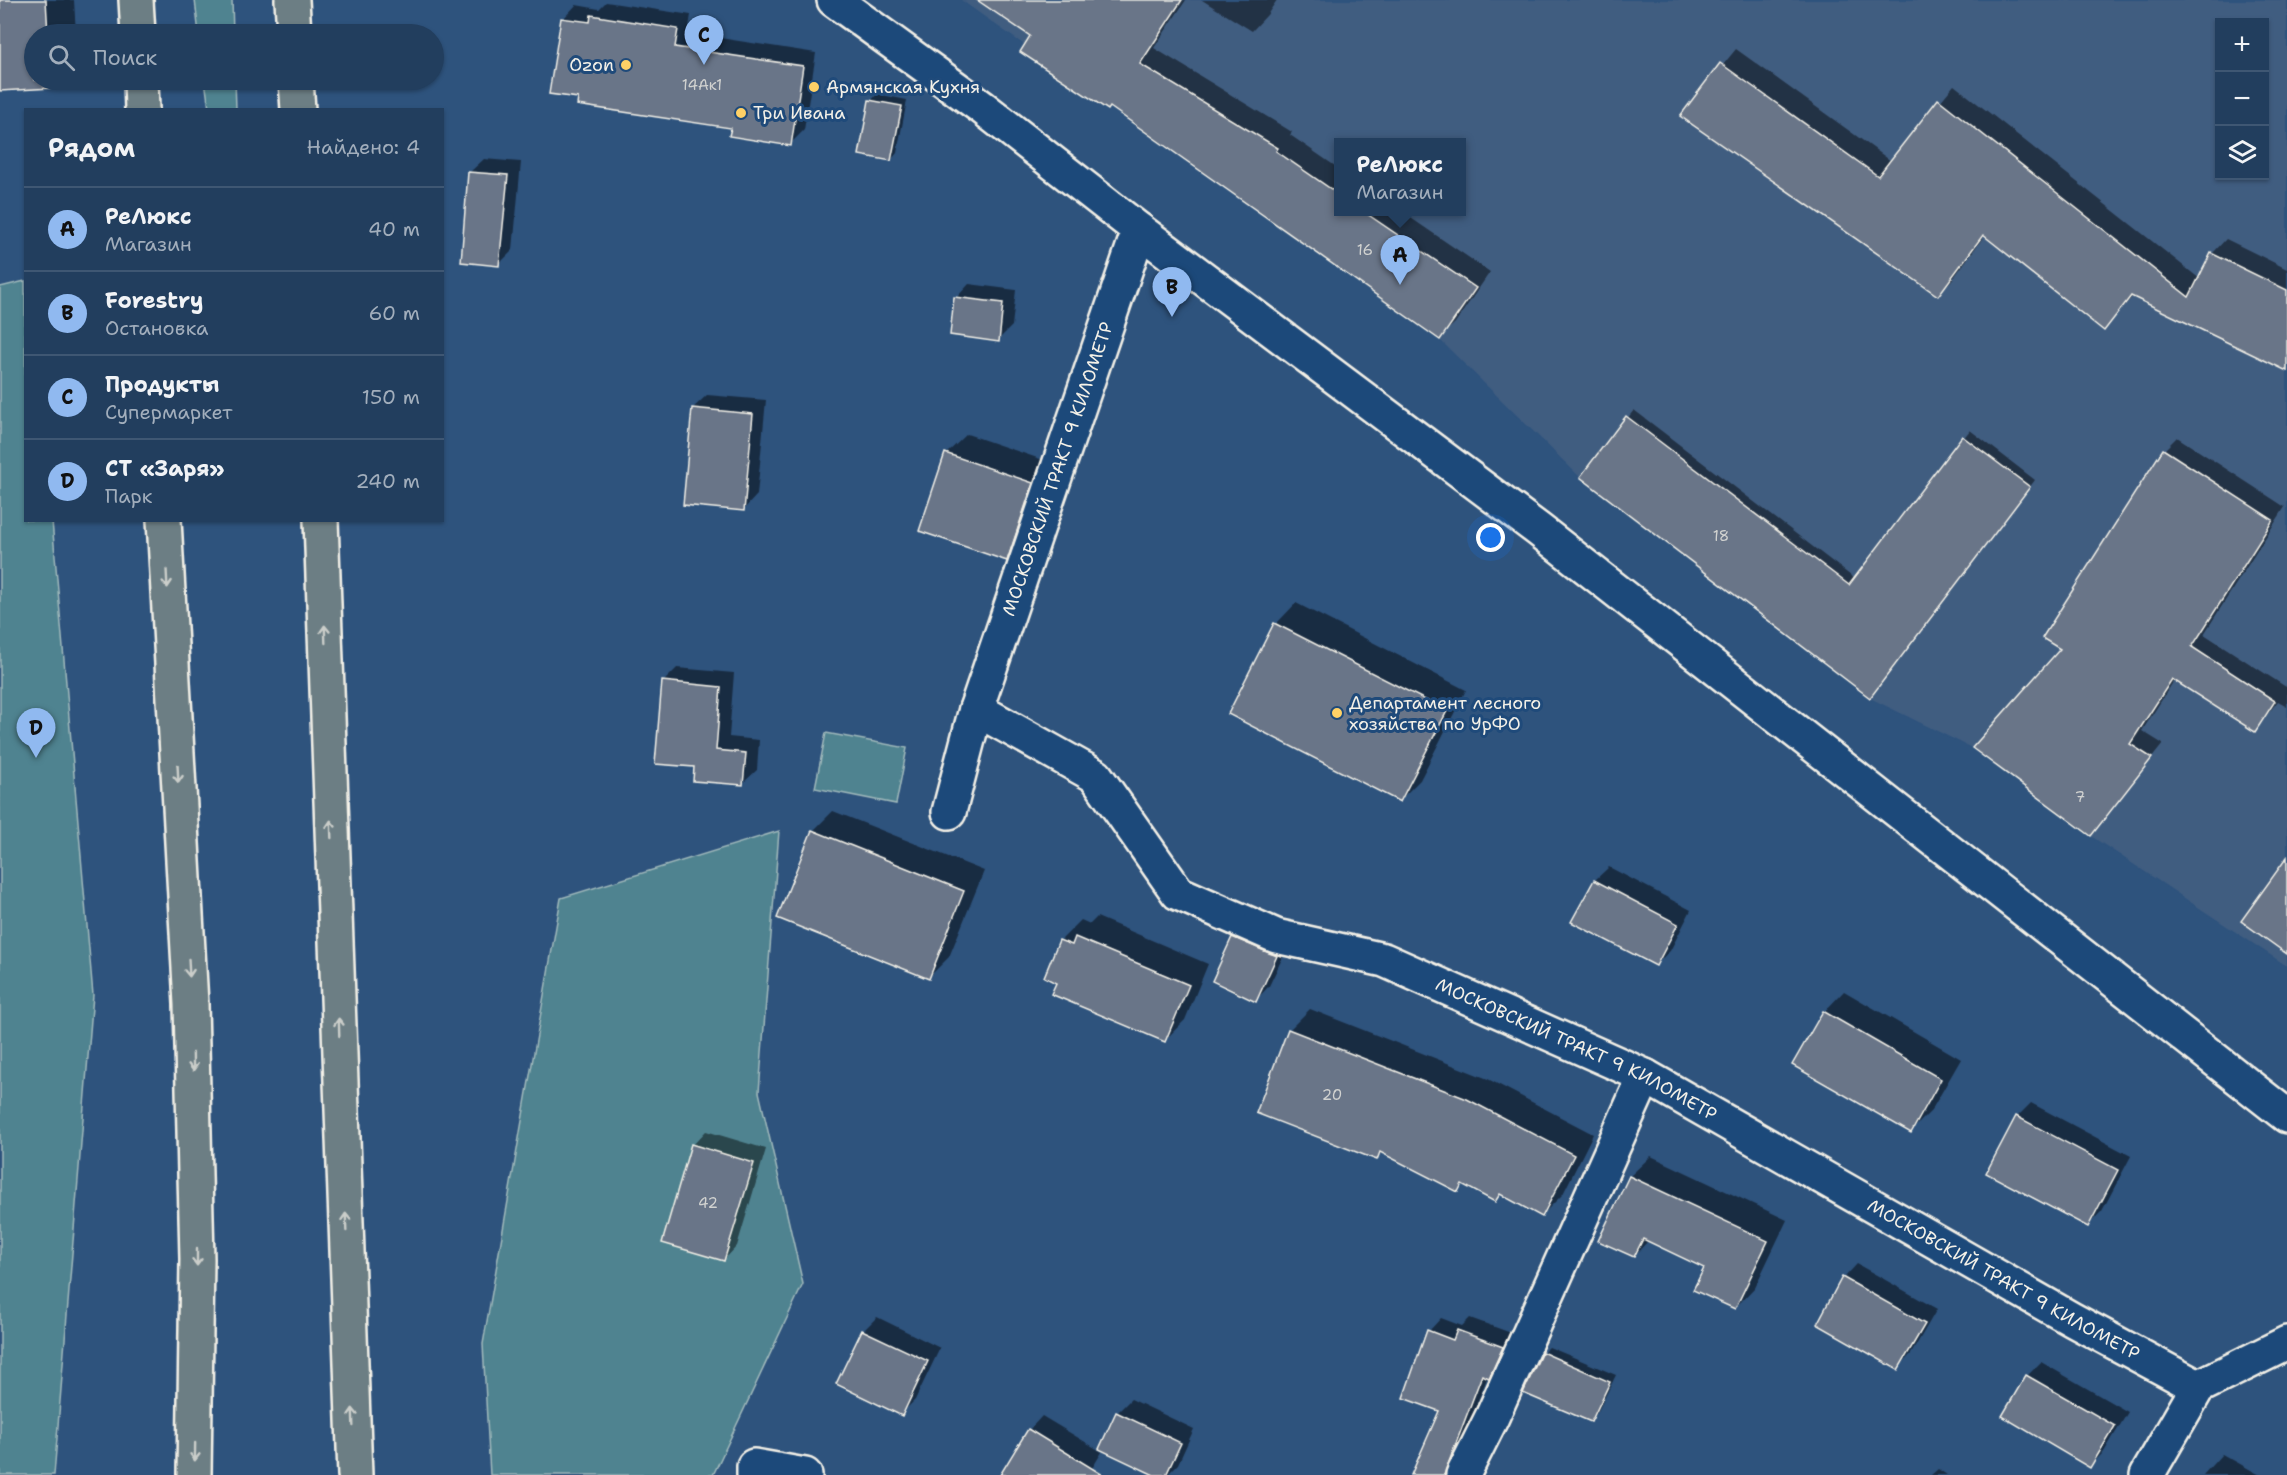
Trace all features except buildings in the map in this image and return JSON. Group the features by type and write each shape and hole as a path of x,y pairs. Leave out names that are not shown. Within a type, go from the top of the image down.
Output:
{"main road":[{"path":"136,0 137,24"},
{"path":"292,0 293,24"},
{"path":"141,90 142,108"},
{"path":"297,90 298,108"},
{"path":"164,522 191,1004 197,1259 195,1475"},
{"path":"321,522 355,1475"}],"street":[{"path":"834,0 984,108 1139,230 1539,530 2287,1116"},
{"name":"МОСКОВСКИЙ ТРАКТ 9 КИЛОМЕТР","path":"948,812 976,709 1139,230"},
{"name":"МОСКОВСКИЙ ТРАКТ 9 КИЛОМЕТР","path":"976,709 1096,776 1178,893 1276,936 1384,960 1645,1076 2073,1320 2198,1387"},
{"path":"1463,1475 1492,1417 1645,1076"},
{"path":"2147,1475 2198,1387 2287,1343"},
{"path":"754,1471 806,1475"}],"shaded area":[{"path":"961,0 2287,0 2287,966 2091,836 1972,748 1870,698 1580,477 1440,340"}],"green space":[{"path":"195,0 232,0 233,24 198,24"},
{"path":"206,90 235,90 236,108 209,108"},
{"path":"24,281 24,522 52,522 93,995 54,1475 0,1475 0,287"},
{"path":"826,733 907,748 896,804 815,788"},
{"path":"779,831 759,1092 803,1284 713,1475 490,1475 483,1344 561,898"}],"place":[{"name":"Ozon","path":"626,65"},
{"name":"Продукты","path":"704,65"},
{"name":"Армянская Кухня","path":"814,87"},
{"name":"Три Ивана","path":"741,113"},
{"name":"РеЛюкс","path":"1400,285"},
{"name":"Forestry","path":"1172,317"},
{"name":"Департамент лесного хозяйства по УрФО","path":"1337,713"},
{"name":"СТ «Заря»","path":"36,758"}]}
